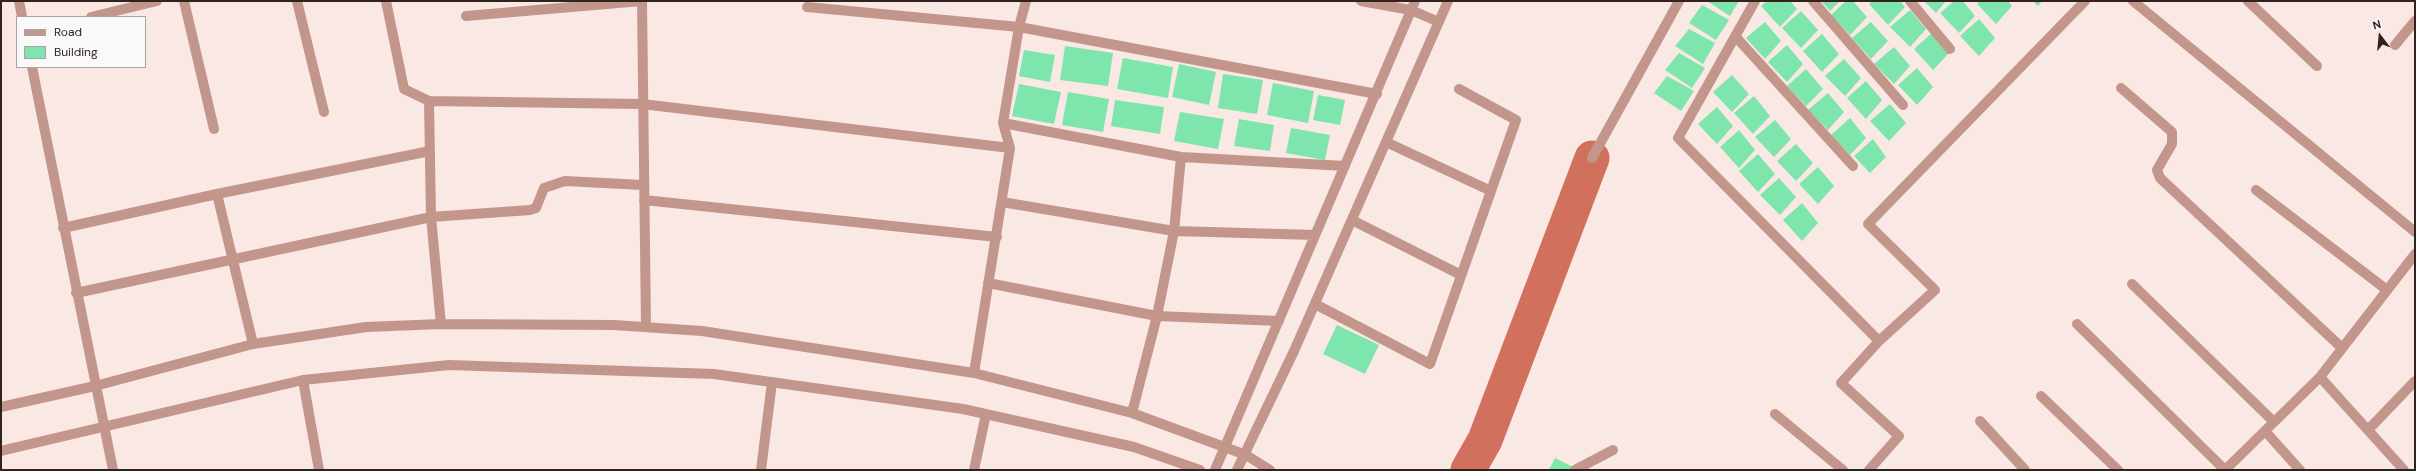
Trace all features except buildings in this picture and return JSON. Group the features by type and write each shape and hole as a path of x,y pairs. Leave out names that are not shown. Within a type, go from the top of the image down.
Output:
{"street":[{"path":"19,1 22,16"},
{"path":"95,16 157,1"},
{"path":"184,1 214,129"},
{"path":"297,1 324,112"},
{"path":"386,1 404,89 429,101 642,104 1010,148"},
{"path":"466,16 642,1 642,104 646,327"},
{"path":"974,374 1010,148 1004,122 1019,27 1026,1"},
{"path":"1361,1 1413,5 1439,22"},
{"path":"1237,470 1246,455 1315,304 1448,1"},
{"path":"1592,158 1679,1"},
{"path":"1755,1 1678,138 1880,341"},
{"path":"1813,1 1902,105"},
{"path":"1910,1 1950,49"},
{"path":"1869,470 1899,436 1841,383 1880,341 1935,290 1868,224 2085,1"},
{"path":"2133,1 2415,232"},
{"path":"2248,1 2317,66"},
{"path":"1215,470 1413,5"},
{"path":"807,7 1019,27 1376,94"},
{"path":"2395,45 2415,21"},
{"path":"1735,36 1853,166"},
{"path":"32,68 76,293 113,470"},
{"path":"2121,88 2172,132 2172,144 2157,170 2160,178 2341,347"},
{"path":"1315,304 1430,364 1516,120 1459,90"},
{"path":"429,101 431,218 441,324"},
{"path":"1004,122 1181,157 1345,166"},
{"path":"1386,142 1491,191"},
{"path":"63,228 217,194 430,152"},
{"path":"1132,413 1157,316 1174,231 1181,157"},
{"path":"76,293 231,259 431,218 530,210 536,208 544,188 551,184 566,181 643,185"},
{"path":"2256,190 2387,290"},
{"path":"217,194 231,259 253,344"},
{"path":"644,200 997,237"},
{"path":"1002,202 1174,231 1315,236"},
{"path":"1352,220 1462,275"},
{"path":"2077,324 2225,470 2320,377 2341,347 2415,254"},
{"path":"988,283 1157,316 1279,321"},
{"path":"2132,284 2274,422"},
{"path":"1,407 95,386 253,344 366,327 441,324 646,327 702,330 974,374 1132,413 1246,455 1270,470"},
{"path":"1,451 303,380 449,365 714,374 772,382 986,414 1134,447 1200,470"},
{"path":"2320,377 2404,470"},
{"path":"303,380 319,470"},
{"path":"2368,430 2415,380"},
{"path":"761,470 772,382"},
{"path":"2041,396 2118,470"},
{"path":"974,470 986,414"},
{"path":"1776,414 1844,470"},
{"path":"1980,422 2025,470"},
{"path":"2265,431 2300,470"},
{"path":"1575,470 1613,450"}],"waterway":[{"path":"1468,470 1485,440 1592,158"}]}
